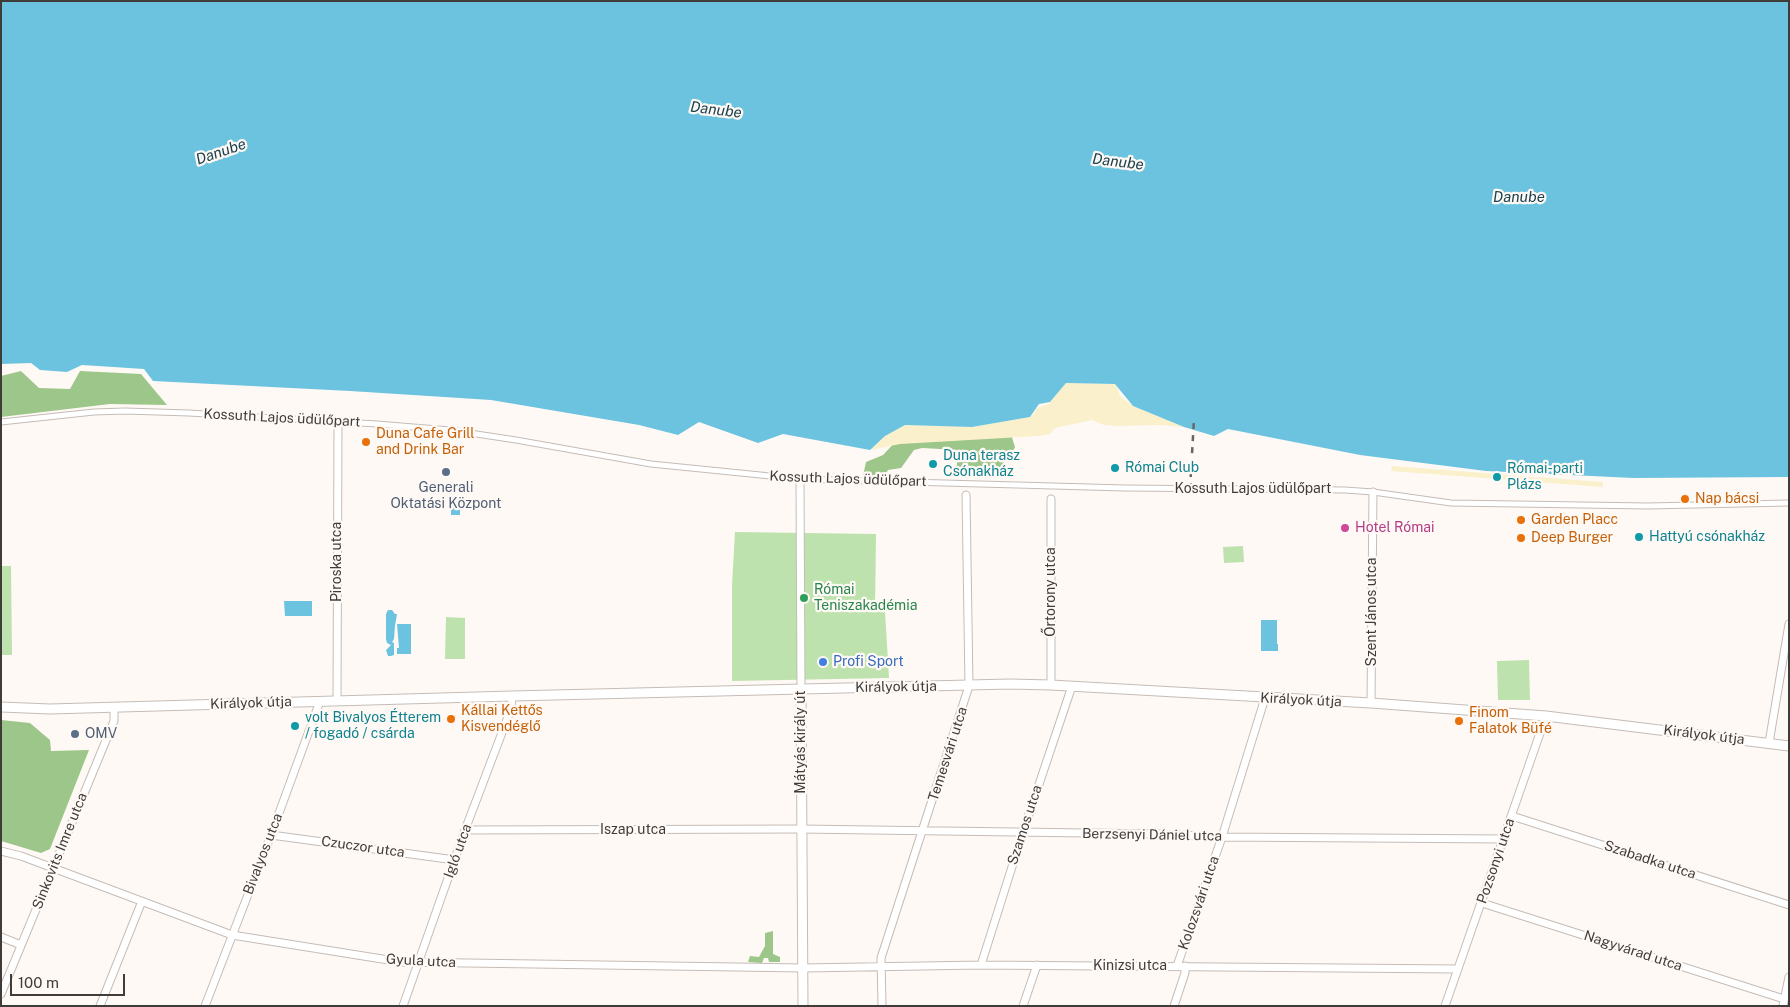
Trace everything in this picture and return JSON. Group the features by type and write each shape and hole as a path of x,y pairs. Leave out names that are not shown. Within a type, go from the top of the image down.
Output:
{"street":[{"name":"Kossuth Lajos üdülőpart","path":"1,422 94,412 125,411 338,422 450,430 651,464 800,479 1125,488 1345,490 1451,503 1648,506 1789,503"},
{"name":"Piroska utca","path":"337,701 338,422"},
{"name":"Mátyás király út","path":"800,479 803,1006"},
{"name":"Szent János utca","path":"1372,703 1373,492"},
{"name":"Temesvári utca","path":"882,1006 881,958 969,686 966,495"},
{"name":"Őrtorony utca","path":"1051,500 1051,685"},
{"path":"1769,744 1789,624"},
{"name":"Királyok útja","path":"1,708 114,708 512,696 1051,685 1372,703 1546,716 1789,746"},
{"name":"Szamos utca","path":"981,965 1022,832 1072,686"},
{"name":"Igló utca","path":"403,1006 465,830 511,709 512,696"},
{"name":"Kolozsvári utca","path":"1177,966 1222,837 1265,698"},
{"name":"Bivalyos utca","path":"205,1006 320,701"},
{"name":"Sinkovits Imre utca","path":"1,994 114,721 114,708"},
{"name":"Pozsonyi utca","path":"1445,1006 1546,716"},
{"name":"Szabadka utca","path":"1512,816 1789,904"},
{"name":"Berzsenyi Dániel utca","path":"801,829 1222,837 1504,839"},
{"name":"Iszap utca","path":"465,830 801,829"},
{"name":"Czuczor utca","path":"271,835 455,860"},
{"name":"Gyula utca","path":"1,851 53,868 232,934 400,962 803,968"},
{"path":"100,1006 142,901"},
{"name":"Nagyvárad utca","path":"1482,902 1784,1002"},
{"path":"1,937 21,945"},
{"name":"Kinizsi utca","path":"803,968 881,965 1458,968"},
{"path":"1023,1006 1036,965"},
{"name":"Kolozsvári utca","path":"1174,1006 1185,973 1185,966"},
{"path":"1784,1002 1789,977"}],"green space":[{"path":"21,371 39,388 70,389 80,371 141,374 167,405 110,404 1,417 1,376"},
{"path":"1010,431 1015,447 1011,456 1004,461 1001,477 956,476 958,450 922,448 914,450 901,468 888,470 884,477 863,476 866,462 883,455 898,439"},
{"name":"Római Teniszakadémia","path":"735,532 876,534 875,610 885,611 889,678 732,681 732,585"},
{"path":"1243,546 1244,562 1224,563 1223,547"},
{"path":"1,566 11,566 12,655 1,655"},
{"path":"446,617 465,618 465,659 445,659"},
{"path":"1529,660 1530,700 1498,700 1497,661"},
{"path":"1,720 30,723 50,740 51,751 89,750 50,849 41,853 1,841"},
{"path":"773,931 773,954 780,957 780,962 769,962 768,958 764,958 762,963 748,962 750,956 759,957 765,946 765,933"}],"sand":[{"path":"1065,383 1116,384 1120,396 1133,406 1184,427 1160,425 1117,426 1104,425 1092,420 1055,428 1050,434 1039,436 900,444 870,450 885,436 905,425 972,427 1030,417 1037,408 1049,404"},
{"name":"Római-parti Plázs","path":"1392,466 1603,482 1603,487 1391,471"}],"water":[{"name":"Danube","path":"1,1 1789,1 1789,477 1633,478 1486,471 1360,455 1228,429 1214,436 1184,427 1133,406 1115,384 1066,383 1050,402 1039,404 1030,417 972,427 905,425 885,436 870,450 783,434 758,443 699,422 678,435 639,425 491,400 153,381 144,369 82,365 67,372 40,370 31,363 1,364"},
{"path":"451,497 460,497 460,515 451,515"},
{"path":"284,601 312,601 312,616 285,616"},
{"path":"388,610 392,610 397,614 392,642 394,643 394,655 391,656 388,656 386,650 391,645 387,643 386,639 386,614"},
{"path":"1261,620 1277,620 1278,651 1261,651"},
{"path":"397,624 411,624 411,654 397,654 397,648 399,648"}],"railway":[{"path":"1190,489 1194,419"}],"place":[{"name":"Duna Cafe Grill and Drink Bar","path":"366,442"},
{"name":"Duna terasz Csónakház","path":"933,464"},
{"name":"Római Club","path":"1115,468"},
{"name":"Generali Oktatási Központ","path":"446,472"},
{"name":"Római-parti Plázs","path":"1497,477"},
{"name":"Nap bácsi","path":"1685,499"},
{"name":"Garden Placc","path":"1521,520"},
{"name":"Hotel Római","path":"1345,528"},
{"name":"Hattyú csónakház","path":"1639,537"},
{"name":"Deep Burger","path":"1521,538"},
{"name":"Római Teniszakadémia","path":"804,598"},
{"name":"Profi Sport","path":"823,662"},
{"name":"Kállai Kettős Kisvendéglő","path":"451,719"},
{"name":"Finom Falatok Büfé","path":"1459,721"},
{"name":"volt Bivalyos Étterem / fogadó / csárda","path":"295,726"},
{"name":"OMV","path":"75,734"}]}
